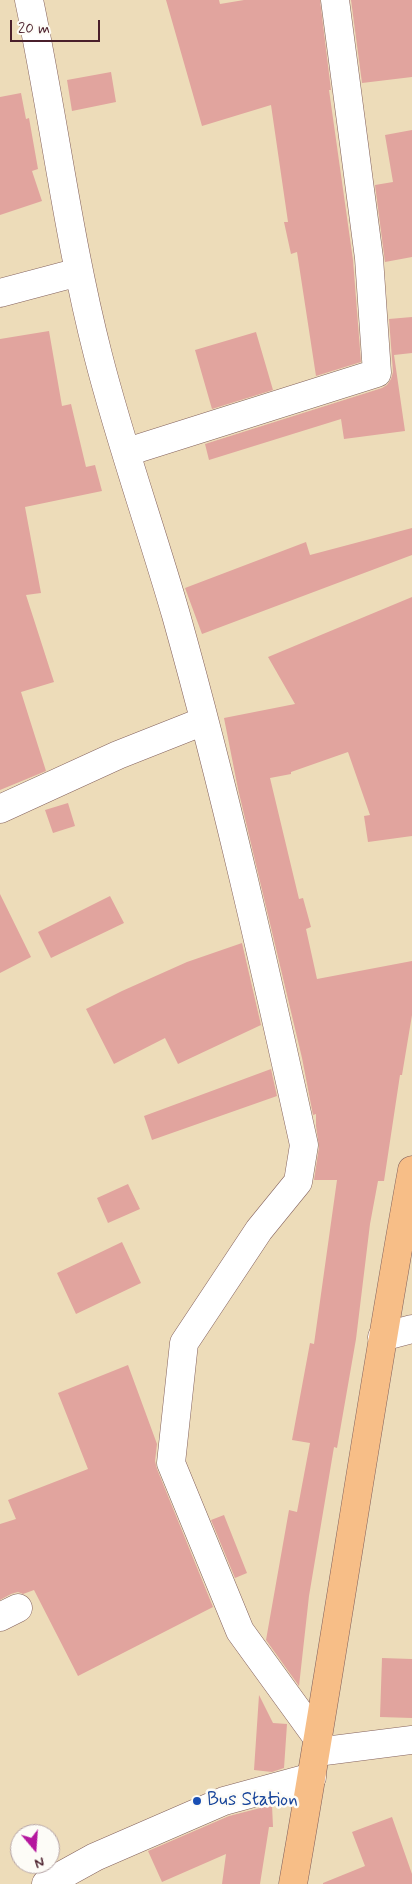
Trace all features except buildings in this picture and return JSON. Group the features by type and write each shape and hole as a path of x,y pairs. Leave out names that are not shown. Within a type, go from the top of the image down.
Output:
{"highway":[{"path":"293,1884 316,1756 382,1337 412,1170"}],"street":[{"path":"29,0 39,46 79,272 98,355 176,616 204,721 246,888 304,1145 298,1182 259,1230 184,1343 171,1463 240,1631 316,1756"},
{"path":"127,452 377,373 369,258 335,0"},
{"path":"0,293 79,272"},
{"path":"0,809 118,755 204,721"},
{"path":"382,1337 412,1328"},
{"path":"46,1884 94,1856 224,1801 316,1756 412,1740"}],"place":[{"name":"Bus Station","path":"197,1801"}]}
